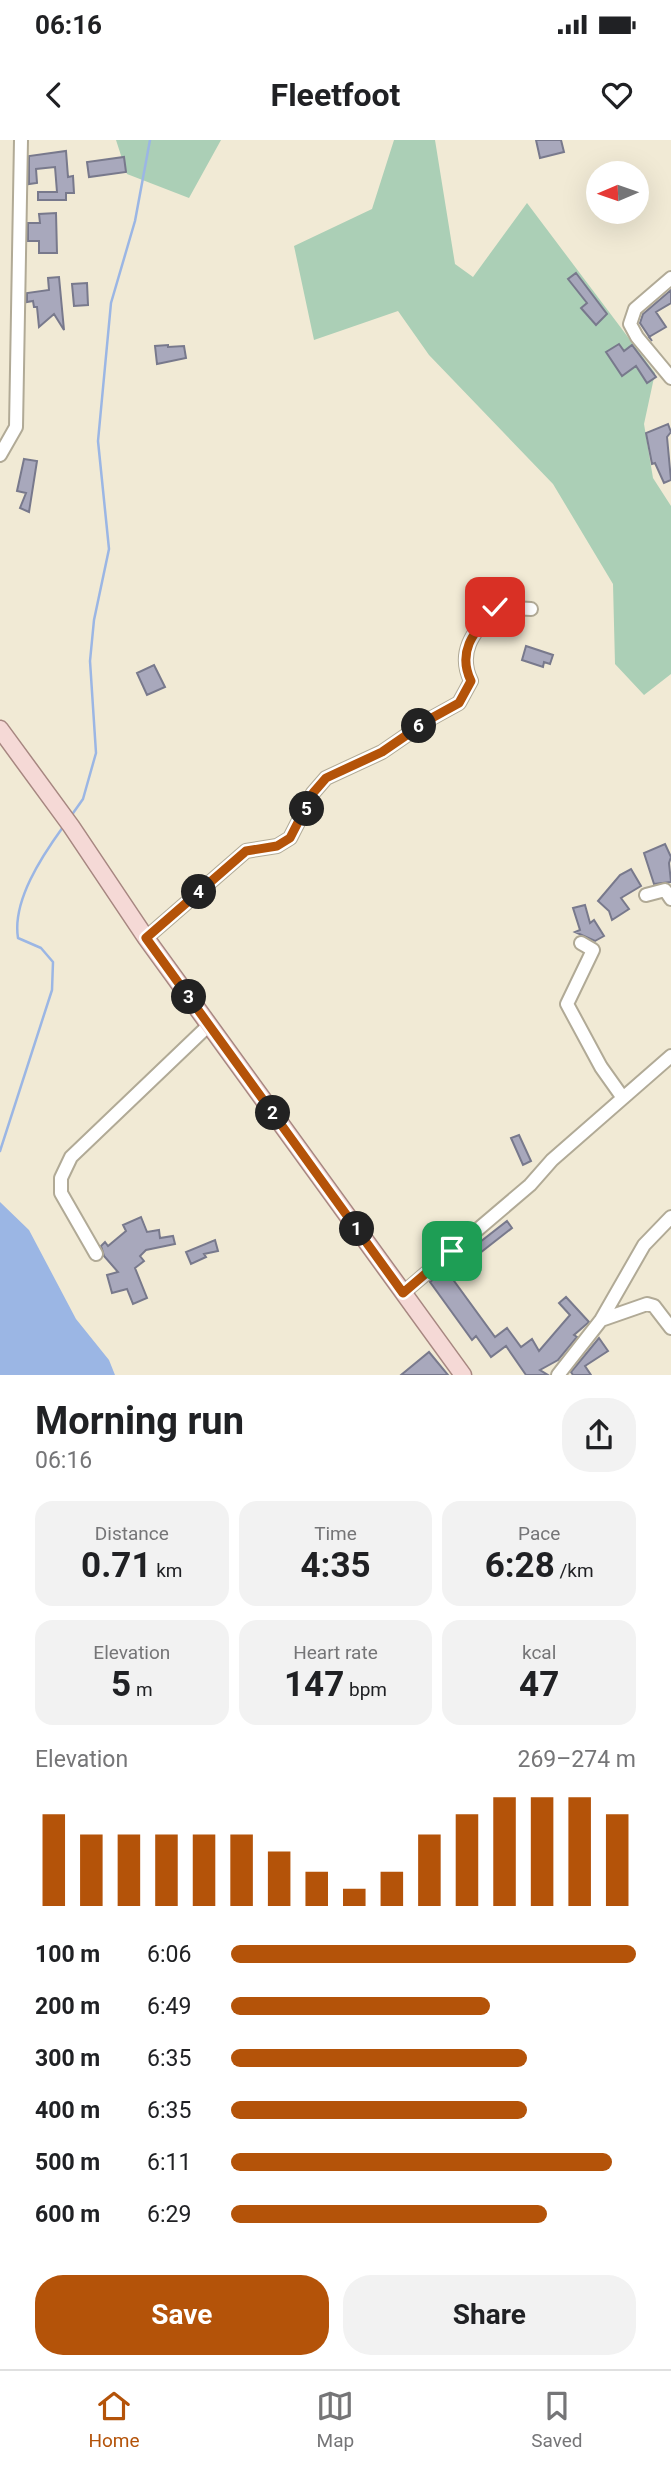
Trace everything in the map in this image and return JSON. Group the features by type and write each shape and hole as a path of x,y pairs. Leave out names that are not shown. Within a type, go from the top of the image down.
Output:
{"main road":[{"path":"0,729 71,826 146,938 463,1375"}],"street":[{"path":"0,455 16,427 21,140"},
{"path":"671,278 635,309 630,324 656,363 671,378"},
{"path":"146,938 246,851 277,846 290,838 313,793 326,778 382,752 459,703 471,681 465,668 467,643 495,607 531,609"},
{"path":"646,895 665,890 671,899"},
{"path":"581,943 593,950 567,1004 601,1067 623,1098"},
{"path":"96,1254 61,1193 61,1178 71,1157 209,1025"},
{"path":"403,1293 530,1185 552,1160 671,1056"},
{"path":"558,1375 601,1320 643,1245 671,1217"},
{"path":"601,1320 647,1304 654,1306 671,1328"}],"green space":[{"path":"116,140 221,140 189,198 127,174"},
{"path":"394,140 435,140 455,264 473,277 527,203 655,373 644,424 653,478 671,506 671,674 644,695 615,664 613,584 553,484 429,355 398,311 314,340 294,246 372,209"}],"water":[{"path":"0,1202 29,1230 76,1319 109,1360 115,1375 0,1375"}],"building":[{"path":"536,140 561,140 564,152 540,158"},
{"path":"66,151 68,177 73,176 74,193 66,193 66,200 38,200 38,192 57,192 55,167 36,169 37,183 29,184 29,156"},
{"path":"124,157 126,172 89,177 87,162"},
{"path":"56,213 57,253 39,253 39,241 28,241 28,223 40,223 39,214"},
{"path":"576,273 607,314 596,325 581,308 587,303 568,279"},
{"path":"59,277 64,330 54,314 39,327 37,307 34,307 33,301 27,302 27,293 49,290 48,278"},
{"path":"87,283 88,305 74,306 72,284"},
{"path":"671,290 671,303 656,312 666,327 649,337 640,323 643,314"},
{"path":"619,344 624,351 632,345 656,377 647,383 636,366 622,376 606,352"},
{"path":"155,346 184,346 186,358 157,364"},
{"path":"668,424 671,432 667,437 671,480 664,483 655,463 652,464 646,433"},
{"path":"24,459 37,461 29,512 20,508 26,493 17,491"},
{"path":"526,646 553,655 550,664 544,662 543,667 522,660"},
{"path":"154,665 165,687 147,695 137,673"},
{"path":"665,844 671,857 671,882 654,884 644,853"},
{"path":"631,869 641,886 621,898 629,909 612,920 609,911 598,901 620,875"},
{"path":"585,905 590,923 594,920 604,936 595,941 575,932 580,930 573,908"},
{"path":"519,1135 531,1161 523,1165 511,1138"},
{"path":"141,1217 147,1232 159,1230 160,1238 173,1236 175,1244 146,1250 140,1256 144,1261 135,1268 147,1298 133,1304 127,1289 112,1293 107,1275 118,1272 104,1256 101,1246 105,1242 108,1246 126,1231 123,1225"},
{"path":"507,1221 512,1228 471,1260 466,1253"},
{"path":"215,1240 218,1251 204,1254 206,1257 191,1264 186,1252"},
{"path":"446,1270 495,1337 507,1328 521,1347 532,1339 539,1351 570,1315 559,1303 566,1297 589,1322 574,1335 577,1337 558,1360 540,1370 548,1375 526,1375 506,1346 491,1357 476,1336 472,1340 430,1282"},
{"path":"599,1338 608,1351 585,1366 591,1375 573,1375 571,1372"},
{"path":"429,1352 448,1375 401,1375"}],"waterway":[{"path":"71,816 83,799 96,753 90,661 94,620 109,549 98,441 111,303 135,221 150,140"},
{"path":"0,1151 52,990 53,962 41,948 18,938 17,924 30,880 63,827"}],"route":[{"path":"452,1251 403,1293 146,938 246,851 277,846 290,838 313,793 326,778 382,752 459,703 471,681 465,668 467,643 495,607"}]}
